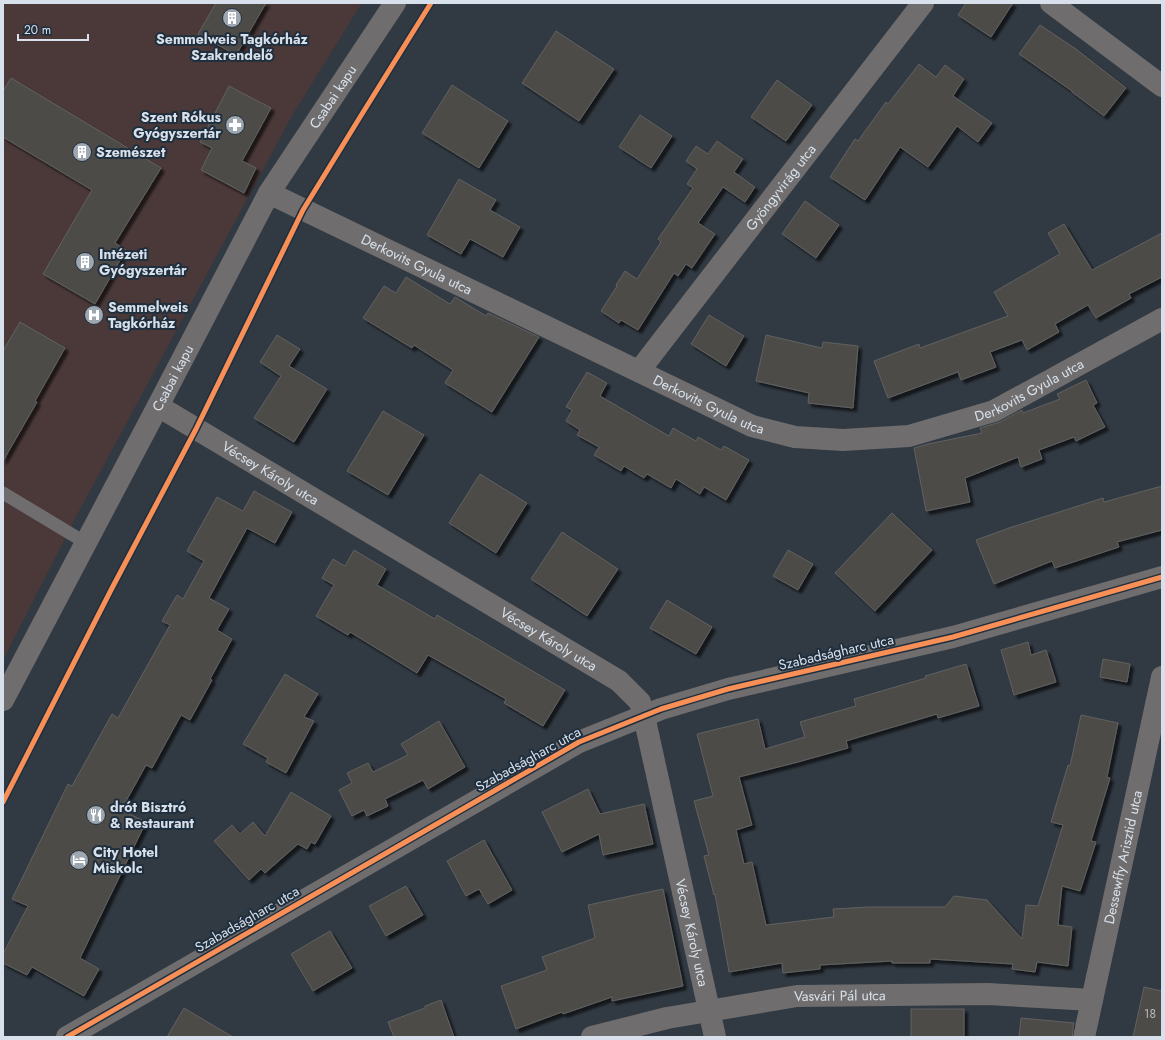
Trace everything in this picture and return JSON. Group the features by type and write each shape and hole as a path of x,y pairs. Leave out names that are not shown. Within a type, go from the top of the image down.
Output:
{"street":[{"name":"Csabai kapu","path":"3,700 269,193 395,3"},
{"name":"Gyöngyvirág utca","path":"639,371 923,3"},
{"path":"1051,3 1162,86"},
{"name":"Derkovits Gyula utca","path":"269,193 752,426 794,437 843,440 909,436 994,411 1162,319"},
{"name":"Vécsey Károly utca","path":"158,406 619,681 640,702 715,1037"},
{"name":"Szabadságharc utca","path":"67,1037 579,742 661,709 728,689 953,637 1162,577"},
{"name":"Dessewffy Arisztid utca","path":"1084,1037 1162,677"},
{"name":"Vasvári Pál utca","path":"592,1037 668,1018 796,996 988,994 1092,1000"}],"lane":[{"path":"3,494 86,543"}],"shaded area":[{"name":"Semmelweis Tagkórház","path":"3,3 362,3 293,114 77,515 3,660"}],"building":[{"name":"Semmelweis Tagkórház Szakrendelő","path":"216,3 266,3 236,55 198,34"},
{"path":"966,3 1013,3 991,37 958,15"},
{"path":"1040,25 1076,49 1126,88 1104,116 1072,91 1019,54"},
{"path":"556,31 614,69 579,121 522,83"},
{"path":"919,64 936,77 945,65 964,79 953,96 992,123 978,142 957,126 928,167 900,147 865,200 830,177 855,139 858,141 886,102 888,104"},
{"name":"Szemészet","path":"11,78 161,168 115,243 126,250 95,304 43,274 92,190 3,137 3,91"},
{"path":"777,80 812,105 786,141 751,117"},
{"path":"452,85 508,121 479,168 422,133"},
{"name":"Szent Rókus Gyógyszertár","path":"229,86 271,108 242,161 256,168 244,193 201,170 212,148 200,142"},
{"path":"640,115 672,136 651,168 619,147"},
{"path":"717,141 743,159 734,172 755,187 745,202 723,187 698,223 715,234 692,268 686,264 678,276 674,273 638,330 621,320 619,323 601,311 625,271 637,279 661,242 658,239 693,188 687,184 697,169 686,161 696,146 708,154"},
{"path":"459,179 496,200 490,210 520,227 503,257 470,239 461,254 427,235"},
{"path":"805,201 839,225 816,258 782,234"},
{"path":"1064,224 1092,270 1162,233 1162,277 1129,294 1131,298 1096,318 1088,305 1055,324 1059,332 1027,350 1022,340 990,352 996,367 961,380 958,372 888,398 874,361 919,344 920,348 1008,316 994,292 1060,254 1048,233"},
{"path":"406,277 450,304 455,297 486,316 488,313 539,337 492,412 445,383 453,370 414,345 412,348 363,318 384,286 396,293"},
{"path":"709,315 744,336 726,366 691,344"},
{"path":"20,322 65,348 35,401 37,402 3,461 3,351"},
{"path":"277,335 300,349 289,366 327,389 294,442 254,418 281,376 260,362"},
{"path":"766,335 822,348 823,342 858,346 853,408 808,403 809,393 756,381"},
{"path":"587,372 607,383 600,396 669,436 673,428 696,441 698,437 721,450 724,446 749,460 726,500 704,487 700,494 676,479 671,488 647,474 644,478 624,466 621,471 594,455 599,447 577,435 580,430 566,421 572,410 566,407"},
{"path":"1086,380 1097,403 1093,405 1105,427 1076,441 1074,437 1039,450 1042,459 1021,467 1018,457 965,478 970,502 926,511 914,448 982,433 980,428 1000,422 1022,410 1023,413 1060,399 1057,394"},
{"path":"383,411 424,435 388,495 347,471"},
{"path":"480,474 527,503 496,553 449,523"},
{"path":"1162,486 1162,530 1117,542 1119,547 1055,568 1052,561 994,584 976,540 1103,498 1104,502"},
{"path":"254,491 292,512 275,543 247,528 209,598 229,609 217,630 232,639 190,720 181,715 152,768 146,765 121,810 146,822 80,958 99,969 84,996 32,967 27,975 3,963 3,954 28,906 12,899 68,784 72,786 112,714 118,718 170,625 162,621 177,595 183,599 204,561 187,551 217,497 243,511"},
{"path":"892,513 932,550 875,611 835,573"},
{"path":"562,532 618,569 587,616 531,579"},
{"path":"354,550 386,569 377,585 435,619 437,615 565,690 543,726 504,703 506,699 428,655 417,673 350,632 348,635 316,616 334,585 322,578 333,559 345,566"},
{"path":"788,550 813,564 798,590 773,576"},
{"path":"667,600 712,627 696,654 650,628"},
{"path":"1028,642 1031,655 1046,650 1056,682 1014,695 1001,650"},
{"path":"1103,659 1130,664 1127,682 1100,677"},
{"path":"966,664 979,706 938,718 937,714 846,741 848,748 739,777 752,825 736,830 744,864 752,862 766,925 834,917 833,909 868,907 945,907 954,896 987,900 1022,939 1026,905 1038,906 1063,825 1051,822 1068,765 1070,766 1081,715 1118,723 1107,777 1110,778 1091,841 1096,842 1080,891 1062,886 1058,925 1072,927 1068,966 1037,962 1035,972 1012,969 1013,964 930,959 930,963 892,963 892,961 820,965 820,969 783,973 782,963 729,972 715,894 714,895 704,856 709,855 694,801 713,796 697,734 758,719 765,749 805,737 800,722 856,706 854,699 926,678 925,676"},
{"path":"285,674 318,694 304,717 314,721 286,773 266,762 268,758 243,744"},
{"path":"439,721 465,767 428,789 423,780 385,799 388,806 367,816 364,810 352,816 339,790 352,783 347,773 368,763 373,772 408,755 401,744"},
{"path":"588,789 600,814 644,804 653,844 603,855 599,834 562,852 542,812"},
{"path":"291,792 331,816 315,844 311,842 307,849 298,844 265,873 261,869 249,880 214,841 232,825 240,834 253,822 265,836"},
{"path":"484,840 512,890 488,904 479,889 466,896 447,861"},
{"path":"406,886 423,915 386,936 369,906"},
{"path":"663,889 683,986 612,1001 612,997 563,1014 562,1012 516,1029 501,986 547,970 542,957 595,938 588,905"},
{"path":"330,931 352,968 313,991 291,954"},
{"path":"1144,987 1162,991 1162,1037 1133,1037"},
{"path":"441,1000 454,1037 394,1037 388,1022 425,1008 425,1006"},
{"path":"184,1008 233,1037 167,1037"},
{"path":"911,1009 964,1009 964,1037 911,1037"},
{"path":"1021,1018 1074,1023 1072,1037 1019,1037"}],"cycle path":[{"path":"3,802 111,590 196,429 303,210 431,3"},
{"path":"67,1037 579,742 661,709 728,689 953,637 1162,577"}],"place":[{"name":"Semmelweis Tagkórház Szakrendelő","path":"232,18"},
{"name":"Szent Rókus Gyógyszertár","path":"235,125"},
{"name":"Szemészet","path":"82,152"},
{"name":"Intézeti Gyógyszertár","path":"85,262"},
{"name":"Semmelweis Tagkórház","path":"94,315"},
{"name":"drót Bisztró & Restaurant","path":"96,815"},
{"name":"City Hotel Miskolc","path":"79,860"}]}
